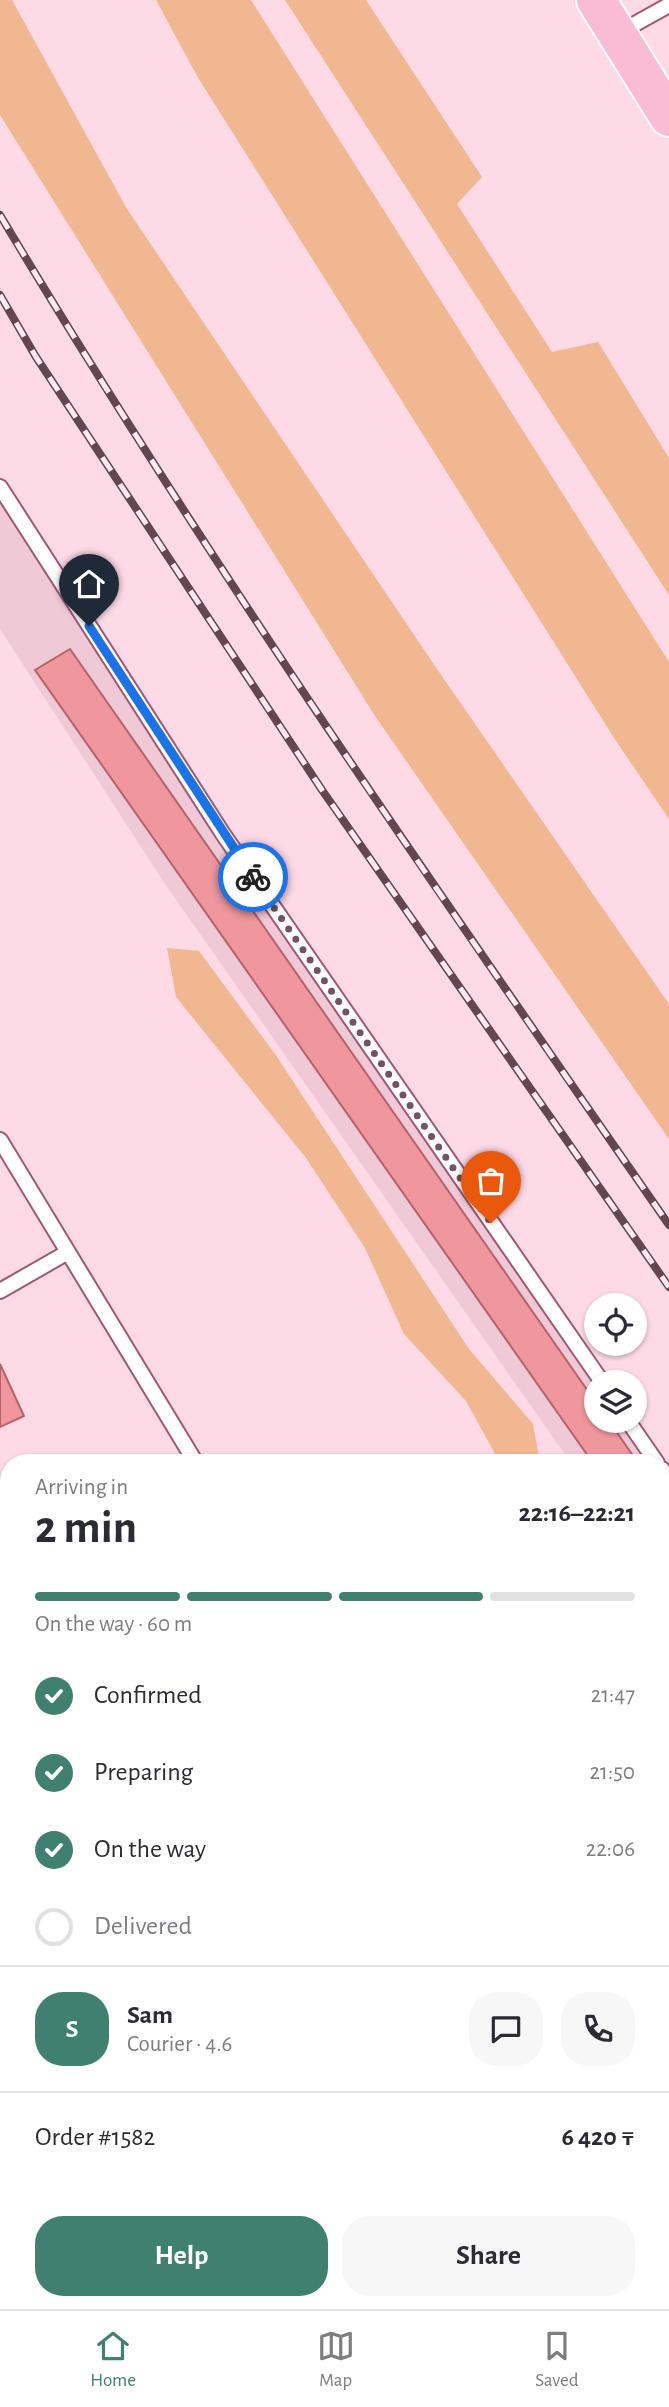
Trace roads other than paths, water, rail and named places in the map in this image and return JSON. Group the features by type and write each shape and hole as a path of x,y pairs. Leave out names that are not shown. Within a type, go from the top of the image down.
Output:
{"highway":[{"path":"596,0 669,117"}],"lane":[{"path":"616,34 669,5"},
{"path":"0,487 223,834 594,1370"},
{"path":"0,1140 191,1454"},
{"path":"0,1291 68,1252"},
{"path":"636,1433 651,1454"}],"railway":[{"path":"0,215 242,600 669,1225"},
{"path":"0,295 36,357 322,790 669,1287"}]}
